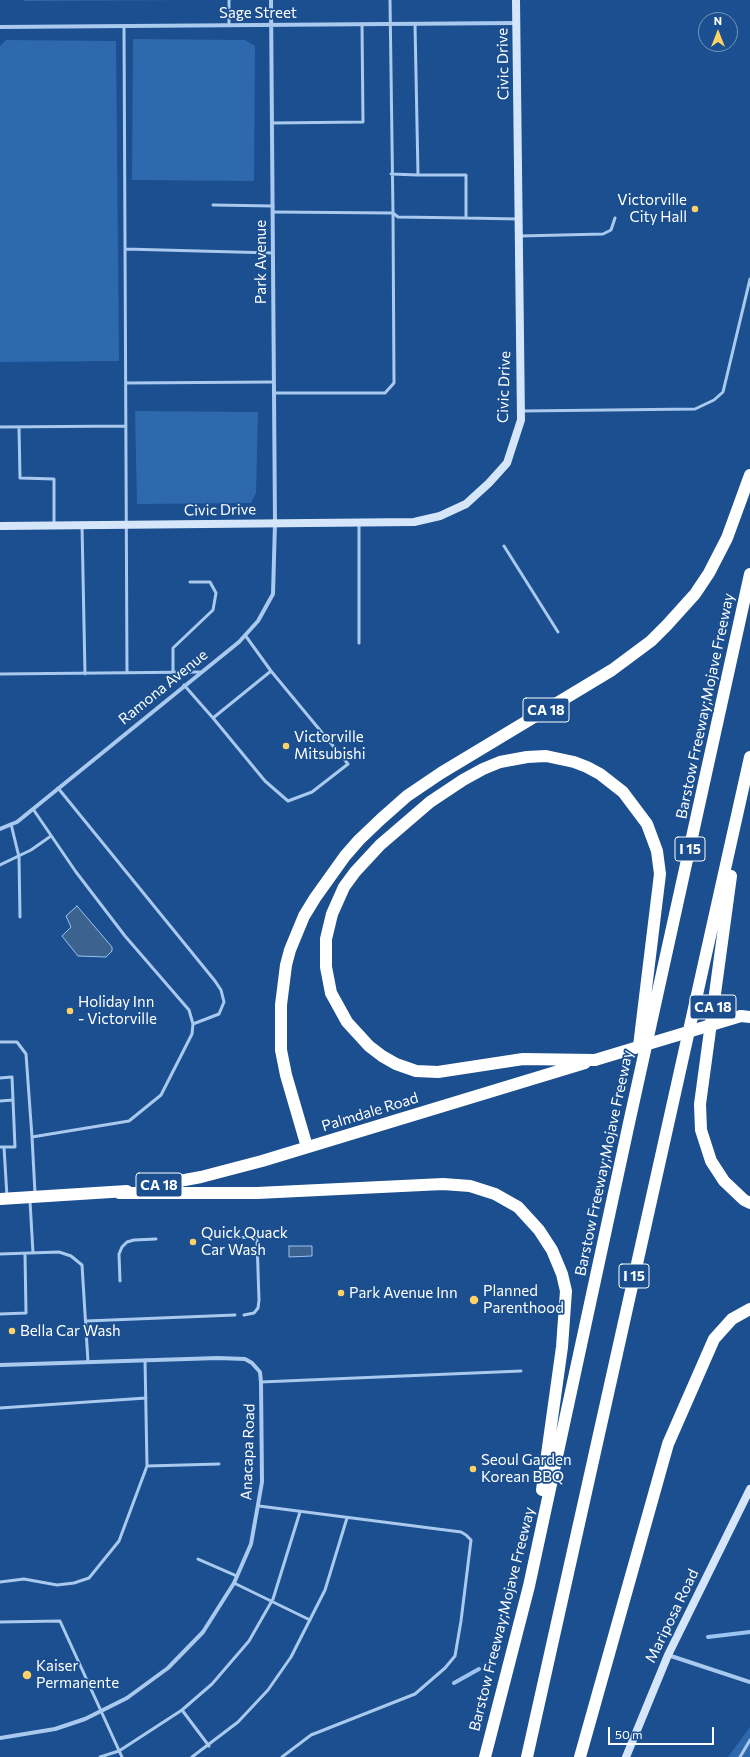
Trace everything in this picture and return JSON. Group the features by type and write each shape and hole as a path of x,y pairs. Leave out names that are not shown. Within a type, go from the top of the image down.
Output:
{"highway":[{"name":"CA 18","path":"307,1148 286,1075 281,1050 281,1005 284,977 290,950 301,922 315,898 345,856 359,840 381,818 407,796 441,773 612,670 651,641 695,594 709,573 727,538 750,475"},
{"name":"Barstow Freeway;Mojave Freeway","path":"485,1757 529,1586 750,574"},
{"path":"595,1060 523,1059 438,1072 416,1071 396,1064 369,1046 347,1022 331,993 326,967 326,939 332,914 344,887 355,872 380,845 430,802 463,780 500,762 527,757 546,756 574,762 587,767 600,774 623,792 641,814 654,839 659,863 659,886 629,1123"},
{"name":"I 15","path":"527,1757 750,757"},
{"name":"CA 18","path":"742,794 700,1104 701,1130 711,1161 724,1181 744,1200 750,1203"},
{"name":"Palmdale Road","path":"3,1198 119,1193 233,1169 746,1016"},
{"path":"119,1193 257,1193 443,1184 470,1186 495,1194 518,1207 539,1230 552,1250 562,1274 566,1291 562,1347 529,1586"},
{"path":"580,1757 668,1444 714,1339 732,1319 750,1309"}],"street":[{"name":"Park Avenue","path":"271,0 275,523"},
{"name":"Civic Drive","path":"0,526 414,522 440,516 466,504 489,483 507,463 521,420 516,0"},
{"name":"Sage Street","path":"0,27 516,23"},
{"name":"Ramona Avenue","path":"0,829 17,822 200,672 239,642 258,621 273,594 275,523"},
{"name":"Anacapa Road","path":"0,1738 55,1729 101,1712 127,1698 168,1668 203,1632 234,1582 251,1544 259,1506 262,1482 260,1372 252,1363 245,1359 145,1360"},
{"path":"0,1365 145,1360"},
{"name":"Mariposa Road","path":"626,1757 668,1655 750,1489"},
{"path":"668,1655 750,1682"}],"lane":[{"path":"229,0 229,25"},
{"path":"274,393 385,393 394,383 390,0"},
{"path":"272,123 363,122 362,24"},
{"path":"415,24 418,174"},
{"path":"124,26 127,673"},
{"path":"391,174 466,175 466,218"},
{"path":"213,205 273,206"},
{"path":"273,212 393,213 398,217 518,219"},
{"path":"518,236 603,234 611,230 615,218"},
{"path":"125,250 273,253"},
{"path":"520,411 695,409 714,400 723,392 750,279"},
{"path":"126,383 274,382"},
{"path":"0,427 126,426"},
{"path":"19,427 20,478 54,479 54,526"},
{"path":"359,522 359,643"},
{"path":"82,525 85,674"},
{"path":"504,546 558,632"},
{"path":"173,672 173,648 213,610 216,593 210,582 190,582"},
{"path":"184,685 265,781 288,800 312,792 348,764 271,671 245,635"},
{"path":"213,718 271,671"},
{"path":"0,674 200,672"},
{"path":"58,788 221,990 224,1002 219,1014 193,1024"},
{"path":"32,1137 129,1120 161,1096 192,1034 193,1024 189,1010 125,936 33,809"},
{"path":"11,824 19,857 20,917"},
{"path":"0,865 19,857 52,836"},
{"path":"0,1042 17,1042 26,1054 32,1137 33,1253"},
{"path":"0,1078 12,1077 15,1146 2,1147 3,1198"},
{"path":"0,1101 13,1100"},
{"path":"229,1238 253,1237 257,1240 258,1308 254,1313 244,1315"},
{"path":"120,1281 119,1254 122,1247 128,1242 134,1240 156,1239"},
{"path":"0,1254 59,1252 71,1256 82,1265 88,1362"},
{"path":"0,1314 26,1313 26,1254"},
{"path":"86,1321 235,1315"},
{"path":"0,1582 24,1579 58,1585 74,1583 89,1578 119,1541 147,1466 145,1360"},
{"path":"261,1382 521,1371"},
{"path":"0,1408 146,1398"},
{"path":"147,1466 219,1464"},
{"path":"259,1506 461,1532 471,1540 455,1656 445,1668 416,1694 311,1735 282,1757"},
{"path":"100,1757 119,1751 182,1710 212,1684 249,1641 271,1602 300,1512"},
{"path":"192,1757 238,1722 268,1690 291,1657 325,1590 347,1518"},
{"path":"198,1559 237,1576"},
{"path":"234,1582 271,1602 310,1620"},
{"path":"0,1622 60,1621 122,1757"},
{"path":"182,1710 208,1746"},
{"path":"740,1757 750,1740"}],"shaded area":[{"path":"24,0 198,0 24,1"},
{"path":"133,39 245,40 255,46 254,181 132,180"},
{"path":"6,40 116,41 119,361 0,362 0,46"},
{"path":"135,411 258,412 256,493 251,503 137,504"},
{"path":"77,906 112,947 112,951 106,957 78,956 62,936 71,927 66,916"},
{"path":"289,1246 312,1246 312,1256 289,1257"},
{"path":"750,1727 750,1757 728,1757"}],"waterway":[{"path":"708,1637 750,1632"},
{"path":"454,1683 479,1669"}],"place":[{"name":"Victorville City Hall","path":"695,209"},
{"name":"Victorville Mitsubishi","path":"286,746"},
{"name":"Holiday Inn - Victorville","path":"70,1011"},
{"name":"Quick Quack Car Wash","path":"193,1242"},
{"name":"Park Avenue Inn","path":"341,1293"},
{"name":"Planned Parenthood","path":"474,1300"},
{"name":"Bella Car Wash","path":"12,1331"},
{"name":"Seoul Garden Korean BBQ","path":"473,1469"},
{"name":"Kaiser Permanente","path":"27,1675"}]}
